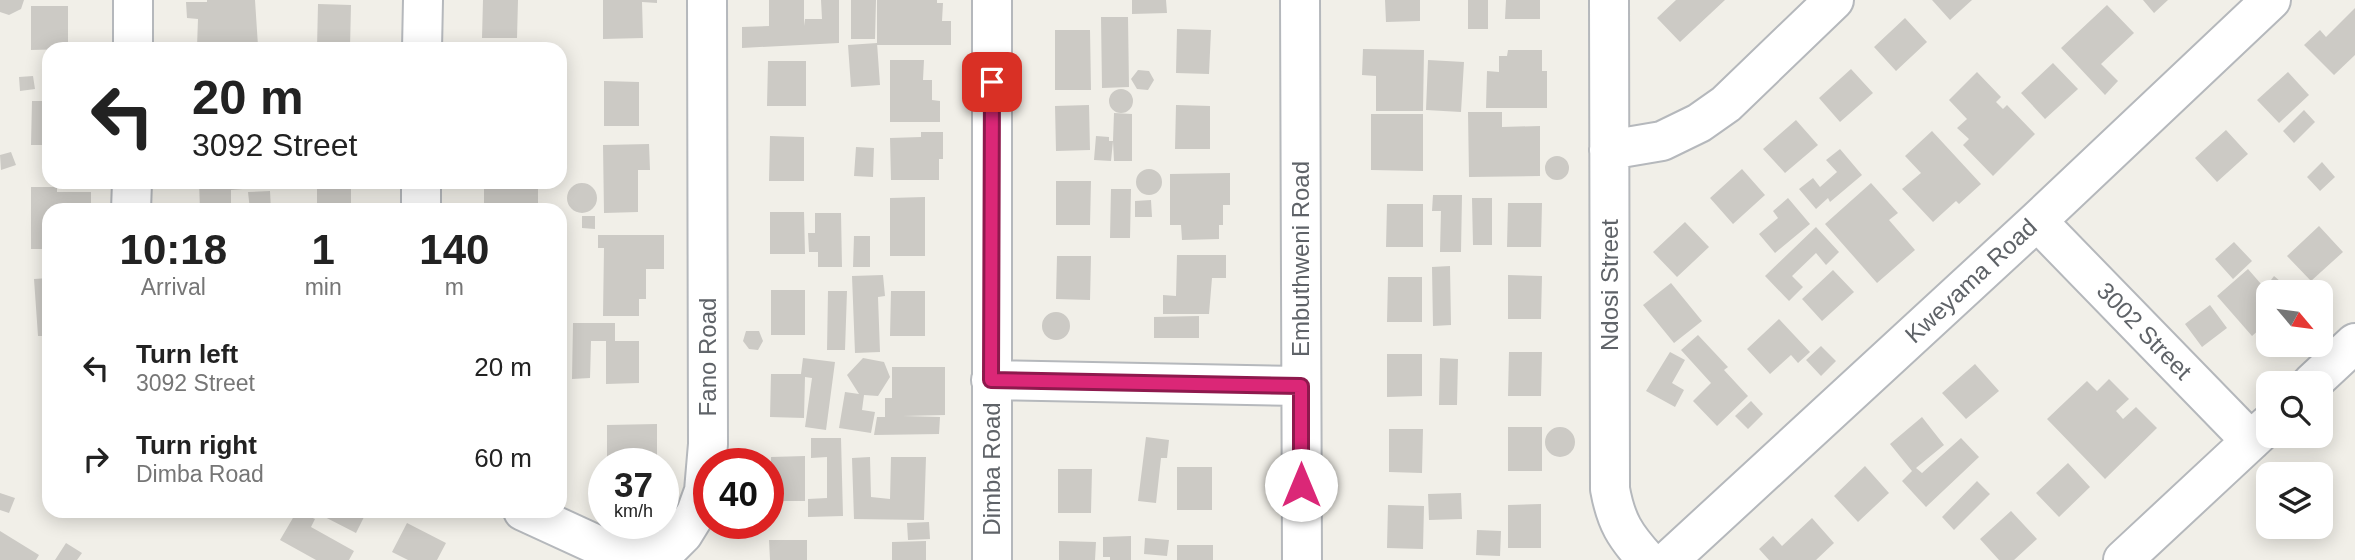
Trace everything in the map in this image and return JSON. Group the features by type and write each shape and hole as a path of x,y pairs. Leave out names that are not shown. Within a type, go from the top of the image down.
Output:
{"street":[{"path":"133,0 133,42"},
{"path":"422,42 423,0"},
{"name":"Fano Road","path":"538,518 608,550 641,556 670,547 683,534 696,513 704,491 708,444 707,0"},
{"name":"Dimba Road","path":"992,0 992,560"},
{"name":"Embuthweni Road","path":"1300,0 1302,560"},
{"name":"Ndosi Street","path":"1609,0 1610,489 1615,515 1623,531 1647,560"},
{"path":"1609,150 1662,141 1699,123 1726,104 1834,0"},
{"name":"Kweyama Road","path":"1669,560 2037,221 2271,0"},
{"name":"3002 Street","path":"2037,221 2256,430"},
{"path":"2325,371 2355,343"},
{"path":"991,380 1301,386"},
{"path":"2123,560 2256,436"}],"building":[{"path":"0,0 24,0 21,9 9,15 0,12"},
{"path":"255,0 258,42 197,42 198,19 187,18 186,2"},
{"path":"483,0 518,0 517,38 482,38"},
{"path":"603,0 657,0 657,3 642,2 643,38 603,39"},
{"path":"769,0 804,0 804,26 805,19 822,19 821,0 839,0 839,43 742,48 742,27 769,26"},
{"path":"851,0 876,0 875,39 851,39"},
{"path":"877,0 937,0 937,3 943,3 942,21 951,21 951,45 877,45"},
{"path":"1132,0 1166,0 1167,13 1132,14"},
{"path":"1385,0 1420,0 1420,21 1386,22"},
{"path":"1468,0 1488,0 1488,29 1468,29"},
{"path":"1506,0 1540,0 1540,19 1505,19"},
{"path":"1676,0 1725,0 1680,42 1657,18"},
{"path":"1932,0 1972,0 1950,20"},
{"path":"2143,0 2168,0 2154,13"},
{"path":"318,4 351,5 350,42 317,42"},
{"path":"2107,5 2134,33 2101,64 2118,81 2105,95 2061,48"},
{"path":"31,6 68,6 68,42 42,42 42,50 31,50"},
{"path":"2355,8 2355,55 2334,75 2304,45 2320,30 2326,37"},
{"path":"1101,17 1128,17 1129,87 1102,88"},
{"path":"1905,18 1927,42 1896,71 1874,47"},
{"path":"1177,29 1211,30 1209,74 1176,73"},
{"path":"1055,30 1090,30 1091,90 1055,90"},
{"path":"877,43 880,85 851,87 848,45"},
{"path":"1363,49 1424,50 1423,111 1376,111 1376,76 1362,75"},
{"path":"1508,50 1542,50 1542,71 1547,71 1547,108 1486,108 1487,71 1499,72 1499,56 1507,56"},
{"path":"890,60 924,60 923,80 932,80 932,100 940,101 940,122 890,122"},
{"path":"1428,60 1464,62 1461,112 1426,110"},
{"path":"768,61 806,61 806,106 767,106"},
{"path":"2053,63 2078,89 2045,119 2021,93"},
{"path":"1851,69 1873,93 1840,122 1819,98"},
{"path":"1138,70 1149,71 1154,80 1148,90 1137,89 1131,79"},
{"path":"1977,72 2001,97 1996,102 2003,109 2007,105 2035,134 1993,176 1963,145 1969,139 1957,128 1967,119 1949,100"},
{"path":"2288,72 2309,95 2279,123 2257,100"},
{"path":"33,76 35,89 20,91 19,77"},
{"path":"604,81 639,82 639,126 604,126"},
{"path":"1121,89 1129,93 1133,101 1129,109 1121,113 1113,109 1109,101 1113,93"},
{"path":"32,101 42,101 42,145 31,145"},
{"path":"1089,105 1090,150 1056,151 1055,106"},
{"path":"1176,105 1210,106 1210,149 1175,149"},
{"path":"2304,110 2315,122 2294,143 2283,131"},
{"path":"1468,112 1502,112 1502,127 1540,126 1540,176 1469,177"},
{"path":"1114,113 1132,114 1132,161 1114,161"},
{"path":"1371,114 1423,114 1423,171 1371,170"},
{"path":"1796,120 1818,145 1785,173 1763,149"},
{"path":"2226,130 2248,154 2217,182 2195,158"},
{"path":"1932,131 1981,184 1959,204 1956,201 1933,222 1902,189 1921,173 1905,156"},
{"path":"921,132 943,132 943,159 939,159 939,180 891,180 890,138 921,137"},
{"path":"770,136 804,137 804,181 769,181"},
{"path":"1096,136 1109,137 1109,141 1113,141 1111,161 1094,160"},
{"path":"649,144 650,170 638,170 638,212 604,213 603,145"},
{"path":"856,147 874,148 873,177 854,176"},
{"path":"1840,149 1862,175 1830,202 1828,198 1816,209 1799,189 1813,178 1820,187 1837,172 1826,160"},
{"path":"11,152 16,165 1,170 0,155"},
{"path":"1557,156 1565,160 1569,168 1565,176 1557,180 1549,176 1545,168 1549,160"},
{"path":"2322,162 2335,177 2320,191 2307,177"},
{"path":"1149,169 1158,173 1162,182 1158,191 1149,195 1140,191 1136,182 1140,173"},
{"path":"1742,169 1765,195 1733,224 1710,198"},
{"path":"1230,173 1230,205 1223,205 1223,225 1219,225 1219,239 1182,240 1181,225 1170,225 1170,174"},
{"path":"1056,181 1091,181 1090,225 1056,225"},
{"path":"582,183 588,184 596,192 596,204 588,212 582,213 576,212 568,204 567,198 568,192 576,184"},
{"path":"1871,183 1898,213 1889,220 1915,250 1877,283 1825,224"},
{"path":"31,187 57,189 57,192 91,192 91,203 42,203 42,249 31,249"},
{"path":"199,189 243,189 231,190 231,203 200,203"},
{"path":"317,189 351,189 351,203 317,203"},
{"path":"484,189 538,189 538,203 484,203"},
{"path":"1111,189 1131,189 1130,238 1110,238"},
{"path":"270,191 271,203 249,203 248,192"},
{"path":"1433,195 1462,195 1461,252 1440,252 1441,211 1432,211"},
{"path":"925,197 925,256 890,256 890,198"},
{"path":"1472,198 1492,198 1492,245 1473,245"},
{"path":"1788,198 1810,224 1775,253 1759,234 1778,218 1773,211"},
{"path":"1151,200 1152,217 1135,217 1135,201"},
{"path":"1508,203 1542,203 1541,247 1507,247"},
{"path":"1387,204 1423,204 1423,247 1386,247"},
{"path":"770,212 804,212 805,254 770,254"},
{"path":"815,213 841,213 842,267 818,267 818,252 809,252 808,233 815,233"},
{"path":"582,216 595,216 595,229 582,228"},
{"path":"1685,222 1709,247 1677,277 1653,252"},
{"path":"2319,226 2343,252 2312,280 2287,256"},
{"path":"1816,227 1839,252 1826,265 1816,253 1792,276 1803,287 1789,301 1765,276"},
{"path":"598,235 664,235 664,269 646,269 646,299 639,299 639,316 603,316 604,248 598,248"},
{"path":"854,236 870,236 870,267 853,267"},
{"path":"2234,242 2252,261 2233,279 2215,259"},
{"path":"1177,255 1226,255 1226,278 1212,278 1209,314 1163,314 1163,295 1176,296"},
{"path":"1057,256 1091,256 1090,300 1056,299"},
{"path":"1450,266 1451,325 1433,326 1432,267"},
{"path":"2248,269 2258,280 2256,332 2252,336 2217,296"},
{"path":"1833,270 1854,292 1822,321 1802,299"},
{"path":"883,275 885,296 878,297 880,352 855,353 852,276"},
{"path":"1508,275 1542,276 1541,319 1508,319"},
{"path":"1388,277 1422,277 1422,322 1387,322"},
{"path":"42,278 42,336 38,336 34,279"},
{"path":"1671,283 1702,321 1674,343 1643,305"},
{"path":"771,290 805,290 805,335 771,335"},
{"path":"828,291 847,291 845,350 827,350"},
{"path":"891,291 925,291 925,336 890,336"},
{"path":"2210,305 2227,328 2202,347 2185,324"},
{"path":"1056,312 1066,316 1070,326 1066,336 1056,340 1046,336 1042,326 1046,316"},
{"path":"1199,316 1199,338 1154,338 1154,317"},
{"path":"1779,319 1810,352 1798,363 1791,355 1770,374 1747,349"},
{"path":"573,323 615,323 615,341 639,341 639,383 606,384 606,341 591,341 590,378 572,379"},
{"path":"746,331 759,331 763,341 758,350 749,349 743,341"},
{"path":"1698,335 1728,367 1724,370 1748,396 1717,426 1693,401 1711,383 1681,350"},
{"path":"1821,346 1836,361 1821,376 1806,360"},
{"path":"1509,352 1542,352 1541,396 1508,396"},
{"path":"1670,352 1685,360 1672,383 1684,390 1675,407 1646,391"},
{"path":"1387,354 1422,354 1422,396 1387,397"},
{"path":"803,358 835,362 826,430 805,427 812,378 805,377 804,418 770,417 771,374 801,374"},
{"path":"863,358 884,362 890,377 878,396 864,395 862,410 875,412 871,433 839,428 845,392 859,394 847,375"},
{"path":"1440,358 1458,359 1457,405 1439,405"},
{"path":"1975,364 1999,391 1966,419 1942,393"},
{"path":"892,367 945,367 945,415 903,416 940,417 939,434 874,435 877,417 885,417 885,398 892,398"},
{"path":"2109,379 2129,399 2116,411 2123,419 2136,407 2157,428 2105,479 2047,419 2087,381 2097,391"},
{"path":"1751,401 1763,414 1748,429 1735,416"},
{"path":"1922,417 1944,445 1916,468 1922,473 1961,438 1979,457 1926,507 1902,481 1912,471 1890,444"},
{"path":"657,424 657,448 607,448 607,425"},
{"path":"1508,427 1542,427 1542,471 1508,471"},
{"path":"1560,427 1570,432 1575,442 1570,452 1560,457 1550,452 1545,442 1550,432"},
{"path":"1389,429 1423,429 1422,473 1389,472"},
{"path":"1146,437 1169,440 1167,458 1161,458 1156,503 1138,501"},
{"path":"811,438 841,438 843,516 808,517 808,499 827,498 827,457 811,458"},
{"path":"805,456 805,501 784,501 784,457"},
{"path":"870,457 871,497 890,499 891,457 926,457 924,520 854,519 852,458"},
{"path":"2068,463 2090,487 2059,517 2036,493"},
{"path":"1865,466 1889,493 1858,522 1834,496"},
{"path":"1177,467 1212,467 1212,510 1177,510"},
{"path":"1058,469 1092,469 1091,513 1058,513"},
{"path":"1977,481 1990,494 1954,530 1942,517"},
{"path":"0,493 15,498 9,513 0,510"},
{"path":"1461,493 1462,519 1429,520 1428,494"},
{"path":"1541,504 1541,548 1508,548 1508,505"},
{"path":"1388,505 1424,506 1423,549 1387,548"},
{"path":"2011,511 2037,539 2014,560 1999,560 1980,539"},
{"path":"293,518 313,518 315,519 311,527 354,551 349,560 316,560 280,540"},
{"path":"327,518 364,518 356,533"},
{"path":"1812,518 1834,543 1816,560 1769,560 1759,549 1773,536 1782,546"},
{"path":"929,522 930,539 908,540 907,523"},
{"path":"407,523 446,543 437,560 408,560 392,552"},
{"path":"1477,530 1501,531 1500,556 1476,555"},
{"path":"0,531 39,555 36,560 0,560"},
{"path":"1131,536 1131,560 1110,560 1110,557 1103,557 1103,537"},
{"path":"1145,538 1169,540 1167,556 1144,554"},
{"path":"769,540 807,540 807,560 770,560"},
{"path":"926,541 926,560 892,560 892,542"},
{"path":"1059,541 1096,542 1095,560 1059,560"},
{"path":"66,543 82,553 77,560 55,560"},
{"path":"1177,545 1213,545 1213,560 1177,560"}],"route":[{"path":"992,82 991,380 1301,386 1301,485"}]}
